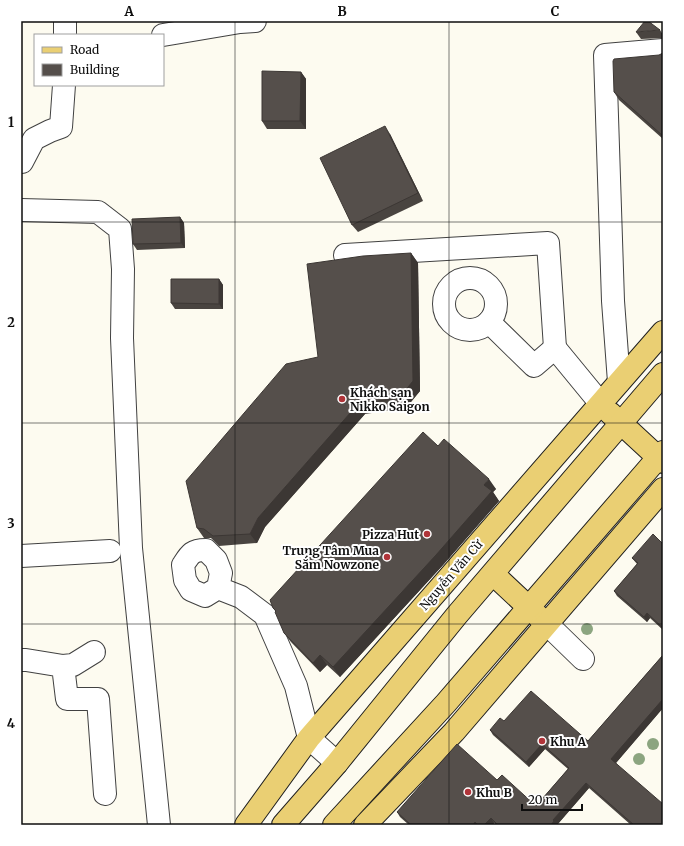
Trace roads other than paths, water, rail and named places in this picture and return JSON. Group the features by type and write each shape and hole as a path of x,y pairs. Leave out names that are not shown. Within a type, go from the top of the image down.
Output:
{"main road":[{"name":"Nguyễn Văn Cừ","path":"246,825 309,738 663,332"},
{"path":"283,825 337,763 457,615 663,374"},
{"path":"334,825 446,703 661,457 601,404"},
{"path":"365,825 454,732 663,489"},
{"path":"493,574 547,624"},
{"path":"434,594 457,615"}],"street":[{"path":"65,21 65,34"},
{"path":"164,35 245,21"},
{"path":"620,382 613,301 605,55 663,50"},
{"path":"21,162 34,139 61,127 64,86"},
{"path":"21,210 98,212 120,229 123,269 122,338 131,548 159,825"},
{"path":"345,255 548,243 555,348 601,404"},
{"path":"489,322 534,366 555,348"},
{"path":"21,556 110,551"},
{"path":"218,588 241,596 265,615 296,686 309,738 337,763"},
{"path":"547,624 583,659"},
{"path":"21,660 62,666 73,665 94,652"},
{"path":"62,666 67,699 98,699 105,794"}],"place":[{"name":"Khách sạn Nikko Saigon","path":"342,399"},
{"name":"Pizza Hut","path":"427,534"},
{"name":"Trung Tâm Mua Sắm Nowzone","path":"387,557"},
{"name":"Khu A","path":"542,741"},
{"name":"Khu B","path":"468,792"}]}
